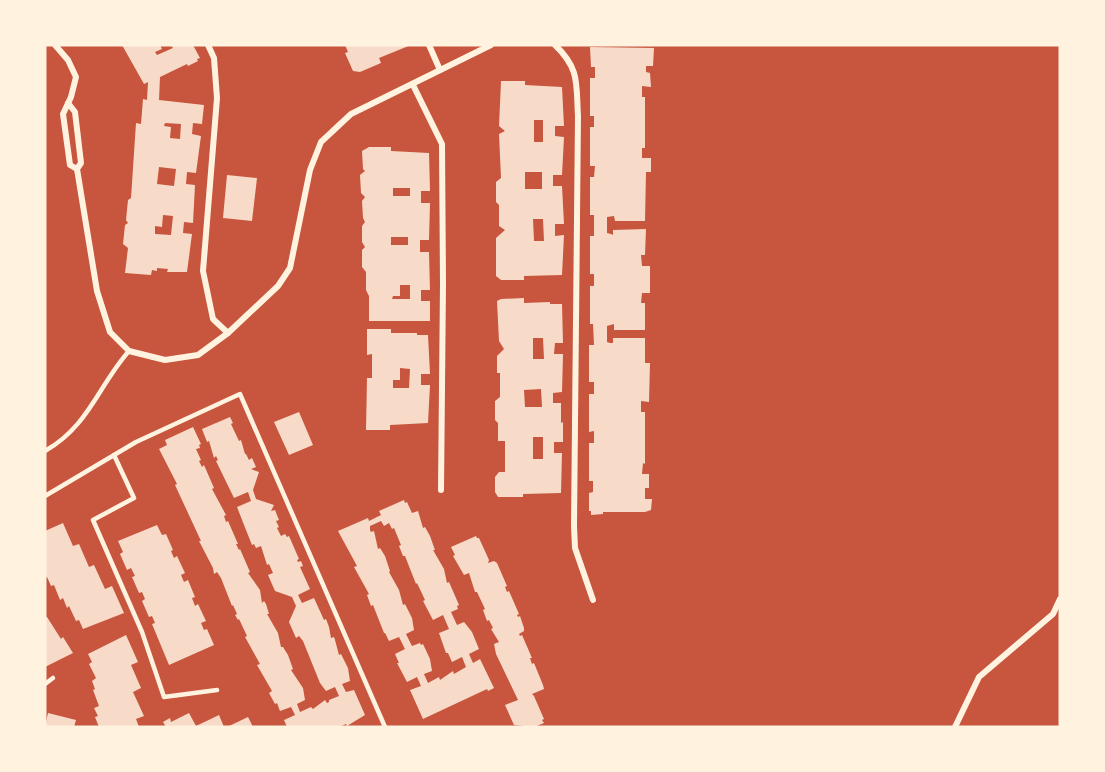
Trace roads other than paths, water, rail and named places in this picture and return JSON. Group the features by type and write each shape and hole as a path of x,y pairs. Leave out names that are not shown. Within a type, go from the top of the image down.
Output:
{"street":[{"path":"55,45 68,60 76,77 74,90 63,114 70,165 77,170"},
{"path":"208,45 214,58 217,98 203,271 213,319 228,333"},
{"path":"429,45 440,70"},
{"path":"68,103 75,112 81,163 77,170 97,291 110,332 129,351 165,360 198,355 228,333 278,286 290,268 310,170 321,142 351,114 491,45"},
{"path":"555,45 568,58 575,73 578,116 574,526 575,548 593,600"},
{"path":"413,85 442,144 441,490"},
{"path":"954,727 979,677 1053,614 1060,599"}],"lane":[{"path":"45,451 62,441 75,428 97,400 116,366 129,351"},
{"path":"45,496 136,442 240,394 385,727"},
{"path":"114,455 134,498 93,520 142,632 164,697 217,690"},
{"path":"45,684 54,678"}]}
